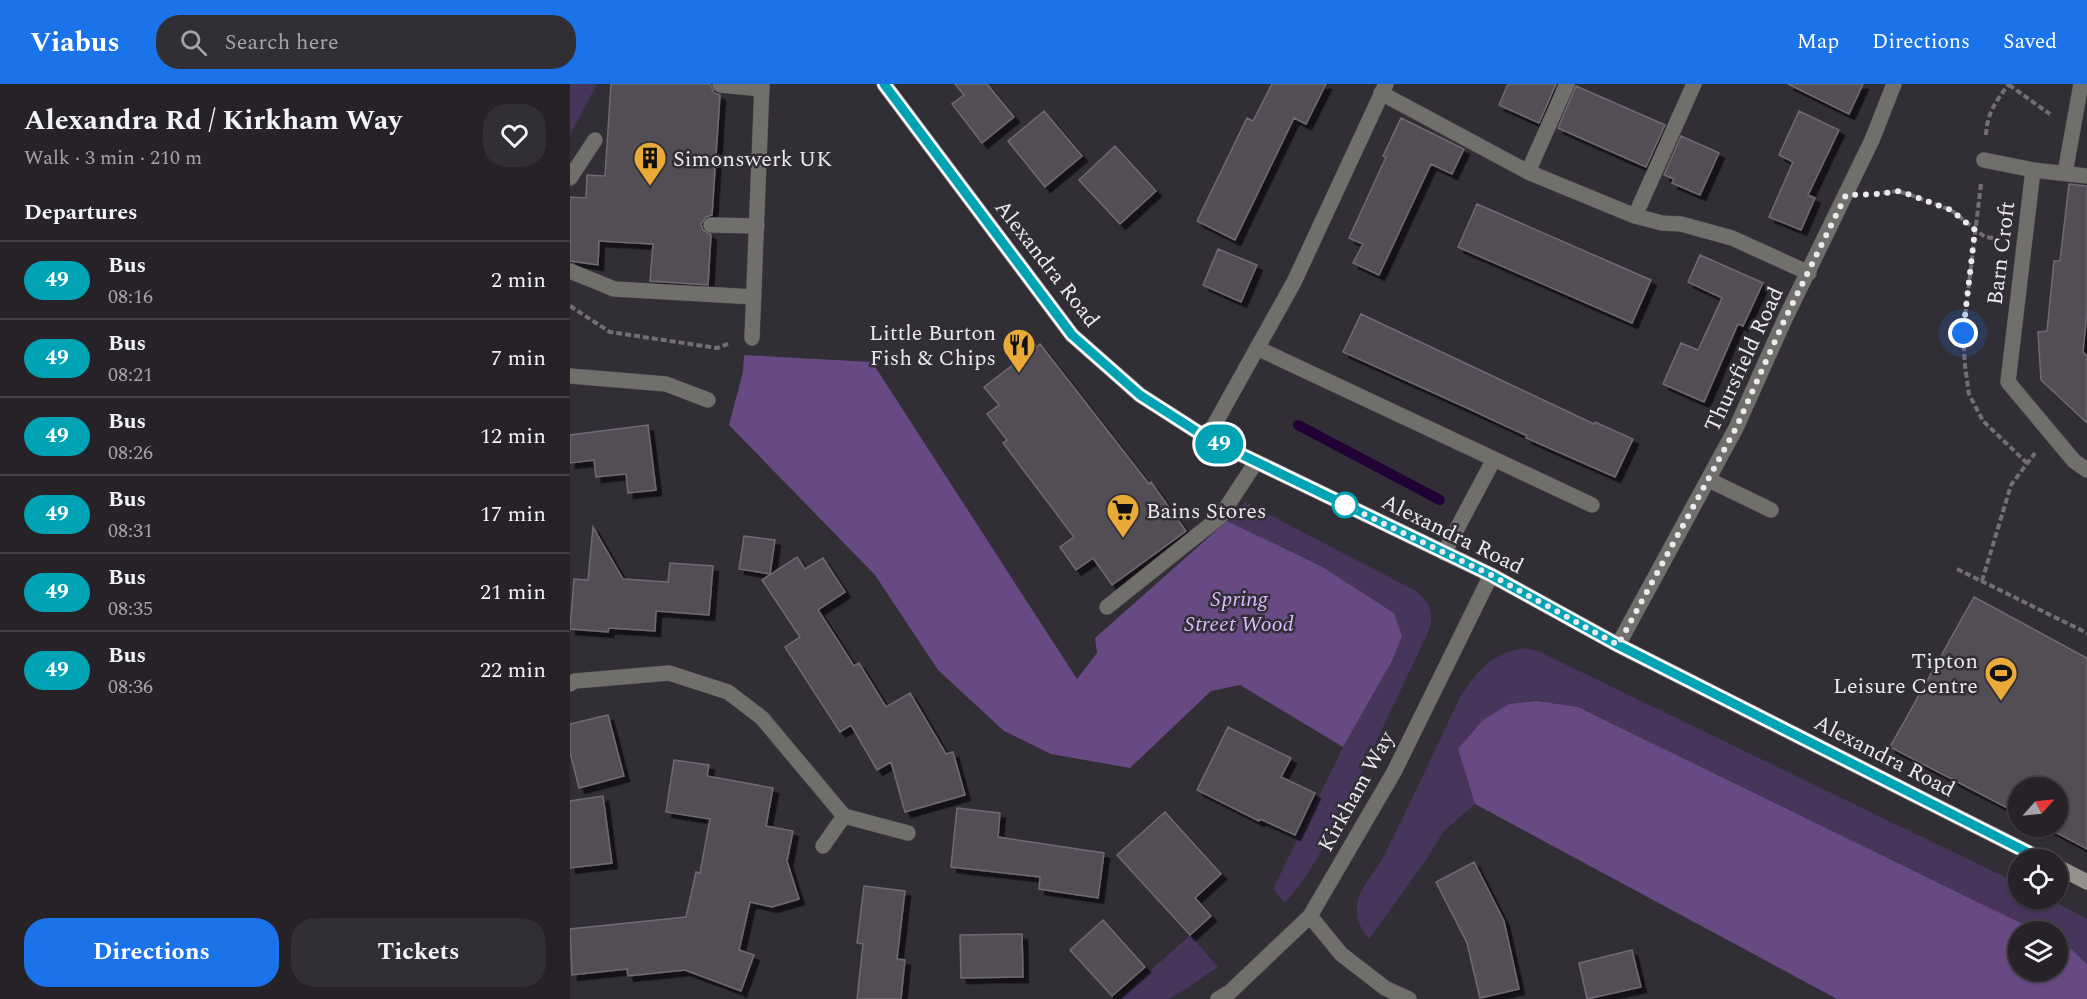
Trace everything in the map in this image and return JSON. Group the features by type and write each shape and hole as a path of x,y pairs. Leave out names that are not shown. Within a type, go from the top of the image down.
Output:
{"main road":[{"name":"Alexandra Road","path":"884,84 1072,335 1140,395 1207,438 1491,575 1618,645 2021,849"},
{"path":"2068,872 2087,882"}],"street":[{"path":"1528,172 1568,84"},
{"path":"1635,216 1694,84"},
{"name":"Thursfield Road","path":"1618,645 1736,428 1784,321 1872,140 1894,84"},
{"path":"2065,173 2081,84"},
{"path":"720,85 762,86 752,338"},
{"path":"1207,438 1294,282 1384,89 1528,172 1635,216 1662,223 1681,224 1732,238 1809,273"},
{"path":"570,178 595,140"},
{"path":"1984,160 2033,170 2087,176"},
{"name":"Barn Croft","path":"2033,170 2008,382 2081,466"},
{"path":"711,225 757,226"},
{"path":"570,271 614,289 754,297"},
{"path":"1257,348 1592,505"},
{"path":"570,376 666,384 708,400"},
{"path":"1444,553 1494,459"},
{"path":"1107,607 1220,517 1256,462"},
{"path":"1709,480 1771,510"},
{"name":"Kirkham Way","path":"1218,999 1238,985 1310,916 1394,772 1491,575"},
{"path":"570,684 575,681 669,673 728,692 762,718 844,816 908,833"},
{"path":"823,846 844,816"},
{"path":"1310,916 1341,954 1385,988 1408,999"}],"path":[{"path":"2027,463 1983,421 1969,394 1965,366 1963,333 1984,160 1986,125 1995,102 2009,84 2073,130"},
{"path":"1846,195 1897,191 1951,210 1985,237 2024,243"},
{"path":"570,306 610,332 717,348 752,338"},
{"path":"1982,581 2011,486 2050,432"},
{"path":"1957,569 2087,633"}],"shaded area":[{"path":"570,84 597,84 570,135"},
{"path":"1245,502 1416,591 1431,611 1430,628 1334,831 1302,882 1285,903 1273,889 1343,747 1392,661 1394,613 1321,566 1227,521"},
{"path":"1525,648 1538,651 2008,879 2008,909 2068,909 2087,919 2087,964 2068,947 2068,921 2017,921 1578,707 1537,701 1458,749 1475,804 1444,831 1369,939 1361,927 1357,910 1365,885 1381,862 1460,697 1473,678 1487,664 1513,651"},
{"path":"1190,935 1218,967 1168,999 1119,999"}],"green space":[{"name":"Spring Street Wood","path":"744,355 872,362 1077,679 1097,653 1095,638 1227,521 1321,566 1394,613 1402,636 1392,661 1343,747 1240,685 1211,691 1130,768 1051,754 1004,731 938,670 875,575 729,425 743,372"},
{"path":"1537,701 1578,707 2017,921 2008,921 2008,981 2068,981 2068,947 2070,948 2087,964 2087,999 1837,999 1475,804 1458,749 1483,720 1509,704"}],"building":[{"name":"Simonswerk UK","path":"611,84 710,84 714,93 720,95 712,215 706,217 701,224 703,230 711,235 708,285 650,281 653,244 599,241 598,265 570,261 570,197 586,198 587,175 605,176"},
{"path":"955,84 987,84 1014,117 982,143 952,104 964,95"},
{"path":"1272,84 1326,84 1306,124 1294,118 1235,240 1197,221 1247,118 1253,121"},
{"path":"1508,84 1556,84 1539,123 1499,105"},
{"path":"1788,84 1863,84 1849,114"},
{"path":"1576,86 1665,125 1646,167 1558,128"},
{"path":"1044,111 1082,156 1045,187 1008,141"},
{"path":"1799,111 1839,130 1808,195 1815,198 1801,230 1769,217 1793,162 1779,155"},
{"path":"1401,118 1464,149 1452,174 1431,164 1379,275 1353,263 1363,244 1349,238"},
{"path":"1681,136 1719,153 1700,195 1672,183 1674,179 1664,175"},
{"path":"1115,146 1156,191 1120,224 1079,180"},
{"path":"2069,184 2087,186 2087,311 2083,352 2087,356 2087,423 2041,380 2038,332 2047,331 2054,261 2060,261"},
{"path":"1477,204 1651,280 1632,323 1458,247"},
{"path":"1218,249 1257,265 1241,302 1203,285"},
{"path":"1700,255 1763,283 1743,326 1738,324 1704,402 1663,384 1681,343 1698,350 1722,298 1688,282"},
{"path":"1361,314 1594,424 1595,422 1633,439 1615,477 1343,352"},
{"path":"1040,344 1149,484 1151,482 1186,531 1112,585 1093,558 1076,570 1060,547 1074,537 1003,443 1007,440 987,414 999,405 984,387"},
{"path":"648,425 656,490 628,493 626,474 596,477 594,460 570,463 570,435"},
{"path":"593,527 623,579 668,582 670,563 713,566 709,615 656,611 655,631 609,628 608,632 570,629 574,579 588,580"},
{"path":"744,536 775,540 770,574 739,569"},
{"path":"797,557 805,569 823,558 845,592 818,610 854,666 859,663 886,707 910,693 946,754 953,752 965,795 905,812 891,762 877,770 851,725 840,732 785,647 800,637 762,580"},
{"name":"Tipton Leisure Centre","path":"1974,597 2087,658 2087,849 2065,837 2068,837 2068,777 2008,777 2008,808 1890,747"},
{"path":"608,715 624,776 579,788 570,752 570,724"},
{"path":"1228,727 1291,758 1281,777 1315,793 1295,835 1260,819 1259,821 1197,790"},
{"path":"674,760 709,765 707,776 773,788 766,826 793,831 787,861 799,899 772,907 750,902 739,950 754,955 741,991 685,970 628,976 627,969 572,975 570,929 686,917 696,872 700,873 710,819 666,812"},
{"path":"603,796 612,863 570,868 570,801"},
{"path":"957,808 1000,813 998,837 1104,853 1098,898 1039,889 1040,877 951,867"},
{"path":"1165,812 1221,874 1195,898 1211,916 1190,935 1117,855"},
{"path":"1474,862 1504,921 1519,989 1480,998 1467,943 1436,882"},
{"path":"864,886 905,891 897,959 905,960 901,999 857,999 863,944 857,943"},
{"path":"1103,920 1145,967 1112,996 1070,950"},
{"path":"1022,934 1023,977 961,978 960,935"},
{"path":"1632,950 1641,987 1587,999 1579,963"}],"waterway":[{"path":"1298,425 1440,500"}],"bus line":[{"name":"49","path":"884,84 1072,335 1140,395 1207,438 1491,575 1618,645 2021,849"}],"place":[{"name":"Simonswerk UK","path":"650,187"},
{"name":"Little Burton Fish & Chips","path":"1019,374"},
{"name":"Bains Stores","path":"1123,539"},
{"name":"Tipton Leisure Centre","path":"2001,702"}],"route":[{"path":"1345,505 1491,575 1618,645 1736,428 1784,321 1846,195 1897,191 1951,210 1975,230 1963,333"}]}
